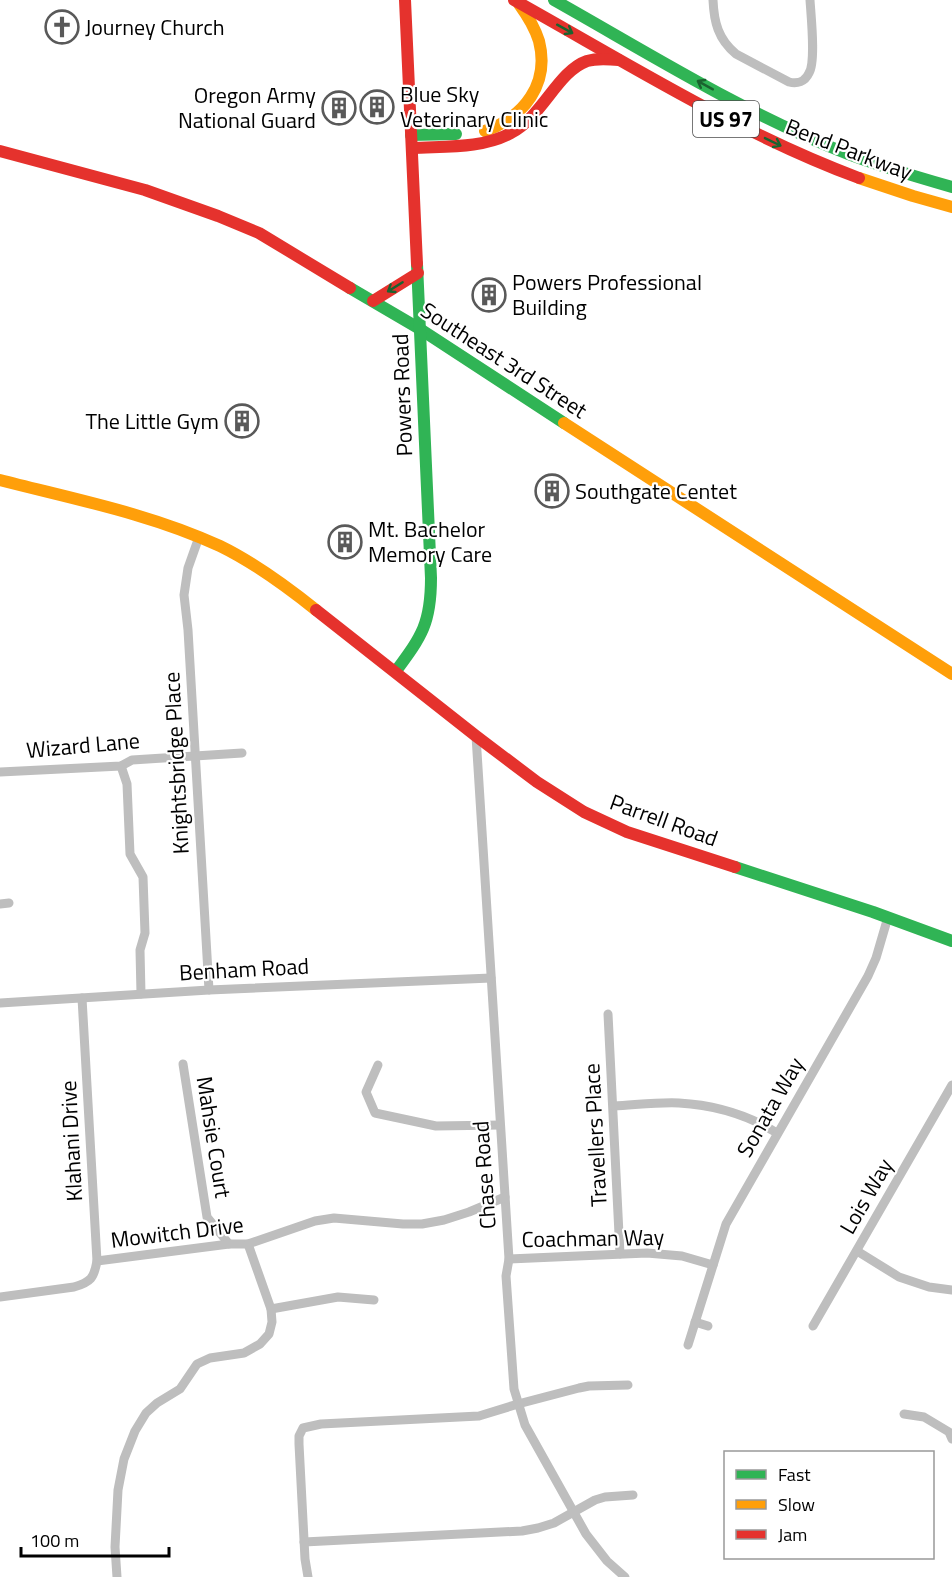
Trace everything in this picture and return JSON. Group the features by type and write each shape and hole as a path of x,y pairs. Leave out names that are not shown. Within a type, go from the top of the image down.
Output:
{"main road":[{"name":"Powers Road","path":"396,671 425,628 430,608 431,578 405,0"},
{"name":"Bend Parkway","path":"554,0 726,97 798,133 881,167 952,187"},
{"path":"412,141 489,130 509,121 525,106 539,82 542,53 534,28 515,1"},
{"name":"Bend Parkway","path":"515,1 741,126 815,162 883,188 952,207"},
{"path":"412,141 478,142 507,135 532,118 575,66 593,60 620,60"},
{"name":"Southeast 3rd Street","path":"0,151 159,195 259,233 420,329 952,674"},
{"path":"373,301 418,273"},
{"name":"Parrell Road","path":"0,480 152,519 199,537 238,556 272,576 476,736 537,782 584,812 627,832 888,916 952,941"}],"street":[{"path":"713,0 717,29 729,48 736,54 795,83 807,77 812,65 810,0"},
{"name":"Knightsbridge Place","path":"199,537 188,568 184,595 188,630 208,990"},
{"name":"Chase Road","path":"476,736 509,1259 506,1276 514,1389 525,1425 573,1512 586,1534 607,1561 625,1577"},
{"name":"Wizard Lane","path":"0,772 121,766 132,760 242,753"},
{"path":"121,766 127,784 130,855 142,877 145,933 140,950 141,994"},
{"name":"Sonata Way","path":"688,1345 726,1224 868,976 876,958 888,916"},
{"name":"Benham Road","path":"0,1003 208,990 491,978"},
{"name":"Klahani Drive","path":"0,1297 85,1284 91,1279 98,1262 82,998"},
{"name":"Travellers Place","path":"608,1014 620,1254"},
{"name":"Mahsie Court","path":"183,1064 207,1217 229,1244"},
{"path":"378,1065 366,1092 375,1113 436,1126 500,1125"},
{"name":"Lois Way","path":"813,1326 952,1085"},
{"path":"614,1106 678,1103 713,1107 745,1116 777,1133"},
{"name":"Mowitch Drive","path":"98,1262 229,1244 248,1245 315,1221 334,1218 423,1224 469,1212 505,1197"},
{"path":"117,1577 115,1547 118,1490 124,1459 135,1431 146,1413 157,1403 180,1389 197,1364 210,1358 244,1353 260,1344 269,1334 272,1322 271,1309 248,1245"},
{"path":"856,1251 899,1277 928,1287 952,1290"},
{"name":"Coachman Way","path":"509,1259 647,1253 682,1256 713,1264"},
{"path":"271,1309 338,1297 374,1300"},
{"path":"695,1322 708,1326"},
{"path":"308,1577 299,1436 303,1428 321,1424 479,1416 589,1386 628,1385"},
{"path":"904,1414 924,1417 949,1432 952,1439"},
{"path":"304,1542 522,1531 554,1523 586,1504 605,1497 633,1495"}],"traffic: fast":[{"path":"554,0 698,82 772,121 861,159 952,187"},
{"path":"411,135 456,134"},
{"path":"396,671 423,628 431,593 417,264"},
{"path":"350,288 420,329 564,423"},
{"path":"735,867 873,912 952,941"}],"traffic: slow":[{"path":"485,131 499,125 522,108 531,97 541,71 539,41 519,4"},
{"path":"859,178 952,207"},
{"path":"564,423 952,674"},
{"path":"0,480 112,508 194,535 246,560 316,610"}],"traffic: jam":[{"path":"405,0 417,264"},
{"path":"514,0 726,119 859,178"},
{"path":"412,148 463,146 500,138 522,126 567,74 577,66 595,59 619,60"},
{"path":"0,151 145,190 218,216 259,233 350,288"},
{"path":"373,301 418,273"},
{"path":"316,610 537,782 584,812 627,832 735,867"}],"place":[{"name":"Journey Church","path":"62,27"},
{"name":"Blue Sky Veterinary Clinic","path":"377,107"},
{"name":"Oregon Army National Guard","path":"339,108"},
{"name":"Powers Professional Building","path":"489,295"},
{"name":"The Little Gym","path":"242,421"},
{"name":"Southgate Centet","path":"552,491"},
{"name":"Mt. Bachelor Memory Care","path":"345,542"}]}
